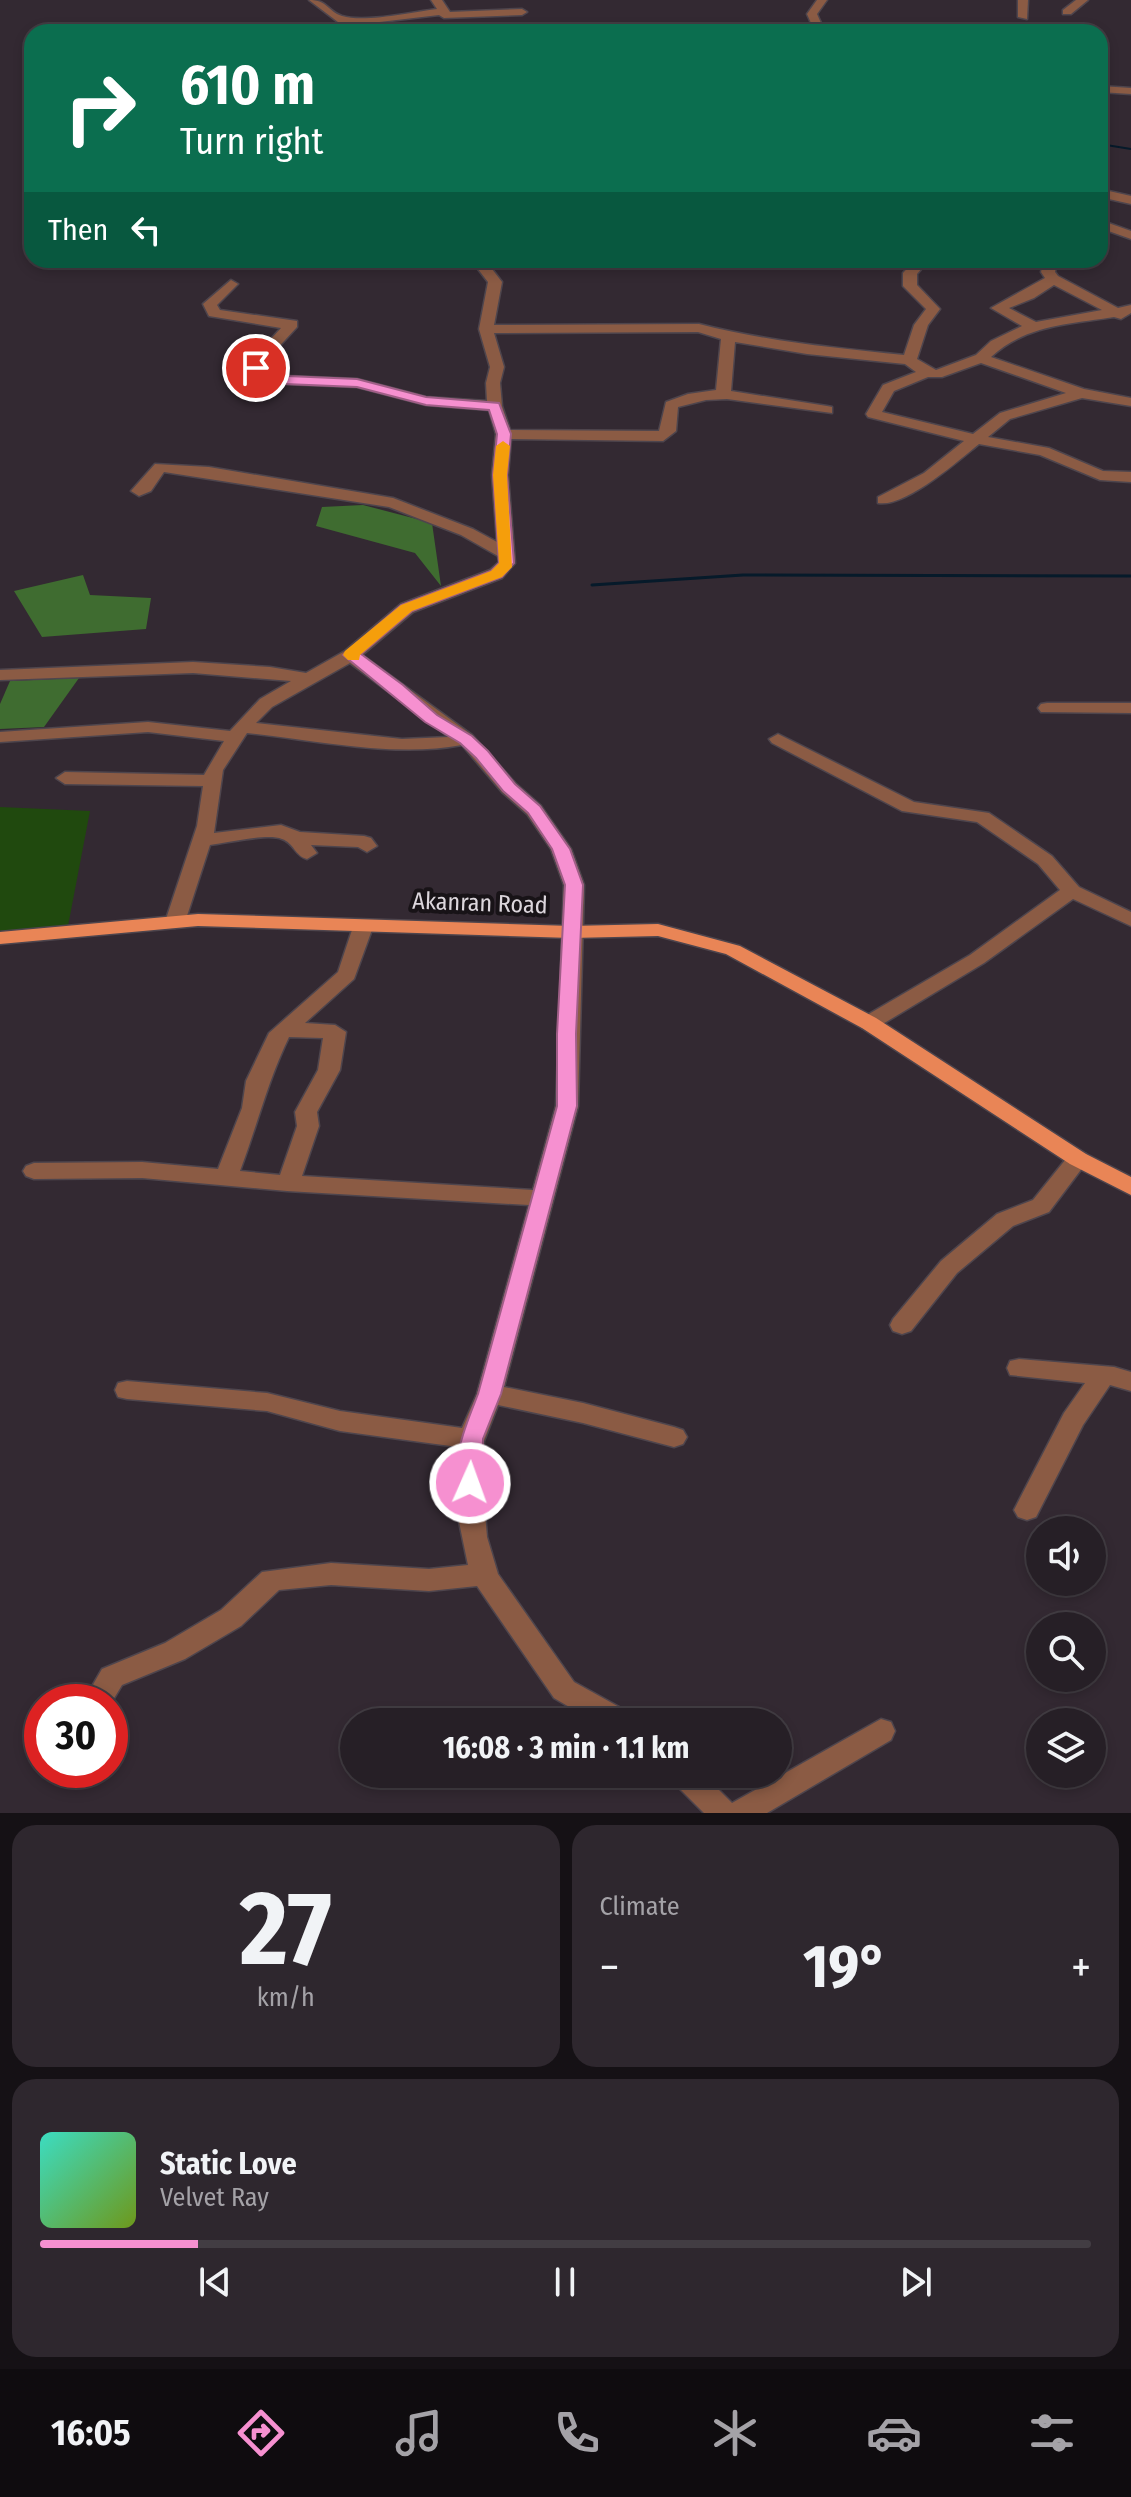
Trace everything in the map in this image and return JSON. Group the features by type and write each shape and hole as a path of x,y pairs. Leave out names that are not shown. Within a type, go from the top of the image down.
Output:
{"main road":[{"name":"Akanran Road","path":"0,938 198,920 571,932 658,930 733,950 869,1023 1078,1159 1131,1187"}],"street":[{"path":"314,0 338,19 522,12"},
{"path":"436,0 449,24"},
{"path":"816,24 812,14 822,0"},
{"path":"1023,0 1023,17"},
{"path":"1067,12 1083,0"},
{"path":"1108,90 1131,91"},
{"path":"1108,195 1131,200"},
{"path":"1108,227 1131,235"},
{"path":"175,922 202,840 214,770 238,732 266,703 351,655 407,608 496,574 507,563 500,475 504,434 495,406 493,383 497,367 486,329 495,282 484,268"},
{"path":"909,360 921,325 933,309 910,286 910,273 915,268"},
{"path":"1049,268 1053,279 1124,311 1131,321"},
{"path":"1032,326 998,308 1029,295 1053,279"},
{"path":"231,284 210,304 214,313 258,322 292,324 255,364 266,374 285,380 357,383 447,404 495,406"},
{"path":"1124,311 1032,326 999,342 981,358 943,374 926,373 888,388 873,414 975,439 1044,451 1100,475 1131,477"},
{"path":"486,329 699,328 728,337 807,350 909,360 926,373"},
{"path":"723,394 723,361 728,337"},
{"path":"981,358 1081,393 1131,402"},
{"path":"884,500 930,476 1005,416 1081,393"},
{"path":"504,434 663,436 668,431 671,405 703,395 723,394 827,410"},
{"path":"139,491 145,488 156,469 164,467 274,482 393,503 467,532 506,554"},
{"path":"351,655 397,688 431,719 466,739 509,788 534,810 561,849 574,885 567,1106 490,1394 471,1439 470,1505 483,1574 564,1690 596,1708"},
{"path":"0,675 207,668 282,673 308,679"},
{"path":"1047,708 1131,708"},
{"path":"0,737 148,727 402,744 435,745 466,739"},
{"path":"778,739 909,807 982,817 1045,860 1072,891 1131,920"},
{"path":"65,778 213,781"},
{"path":"202,840 281,831 302,846 364,842 367,846"},
{"path":"869,1023 977,959 1072,891"},
{"path":"226,1177 253,1108 257,1081 285,1029 347,974 363,927"},
{"path":"285,1029 335,1032 329,1070 306,1112 308,1126 296,1167 287,1183"},
{"path":"902,1325 949,1267 1005,1220 1041,1206 1078,1159"},
{"path":"34,1171 142,1170 287,1183 542,1198"},
{"path":"1019,1368 1114,1376 1131,1382"},
{"path":"1027,1510 1073,1420 1102,1377"},
{"path":"127,1390 267,1402 340,1421 471,1439"},
{"path":"490,1394 583,1413 674,1437"},
{"path":"108,1684 112,1677 175,1651 231,1618 272,1580 331,1574 429,1580 483,1574"},
{"path":"741,1813 881,1731"},
{"path":"698,1788 723,1813"}],"green space":[{"path":"363,505 432,523 441,586 415,553 316,526 322,507"},
{"path":"83,575 90,595 151,598 146,629 42,637 14,591"},
{"path":"79,678 44,727 0,729 0,704 10,681"},
{"path":"0,807 90,811 68,926 0,931"}],"waterway":[{"path":"1108,145 1131,149"},
{"path":"592,585 743,575 1131,576"}],"slow traffic":[{"path":"353,657 351,655 407,608 496,574 507,563 500,475 503,446"}],"route":[{"path":"256,368 285,380 357,383 426,401 495,406 504,434 500,475 507,563 496,574 407,608 351,655 397,688 431,719 466,739 482,755 509,788 534,810 561,849 574,885 567,1106 490,1394 471,1439 470,1483"}]}
